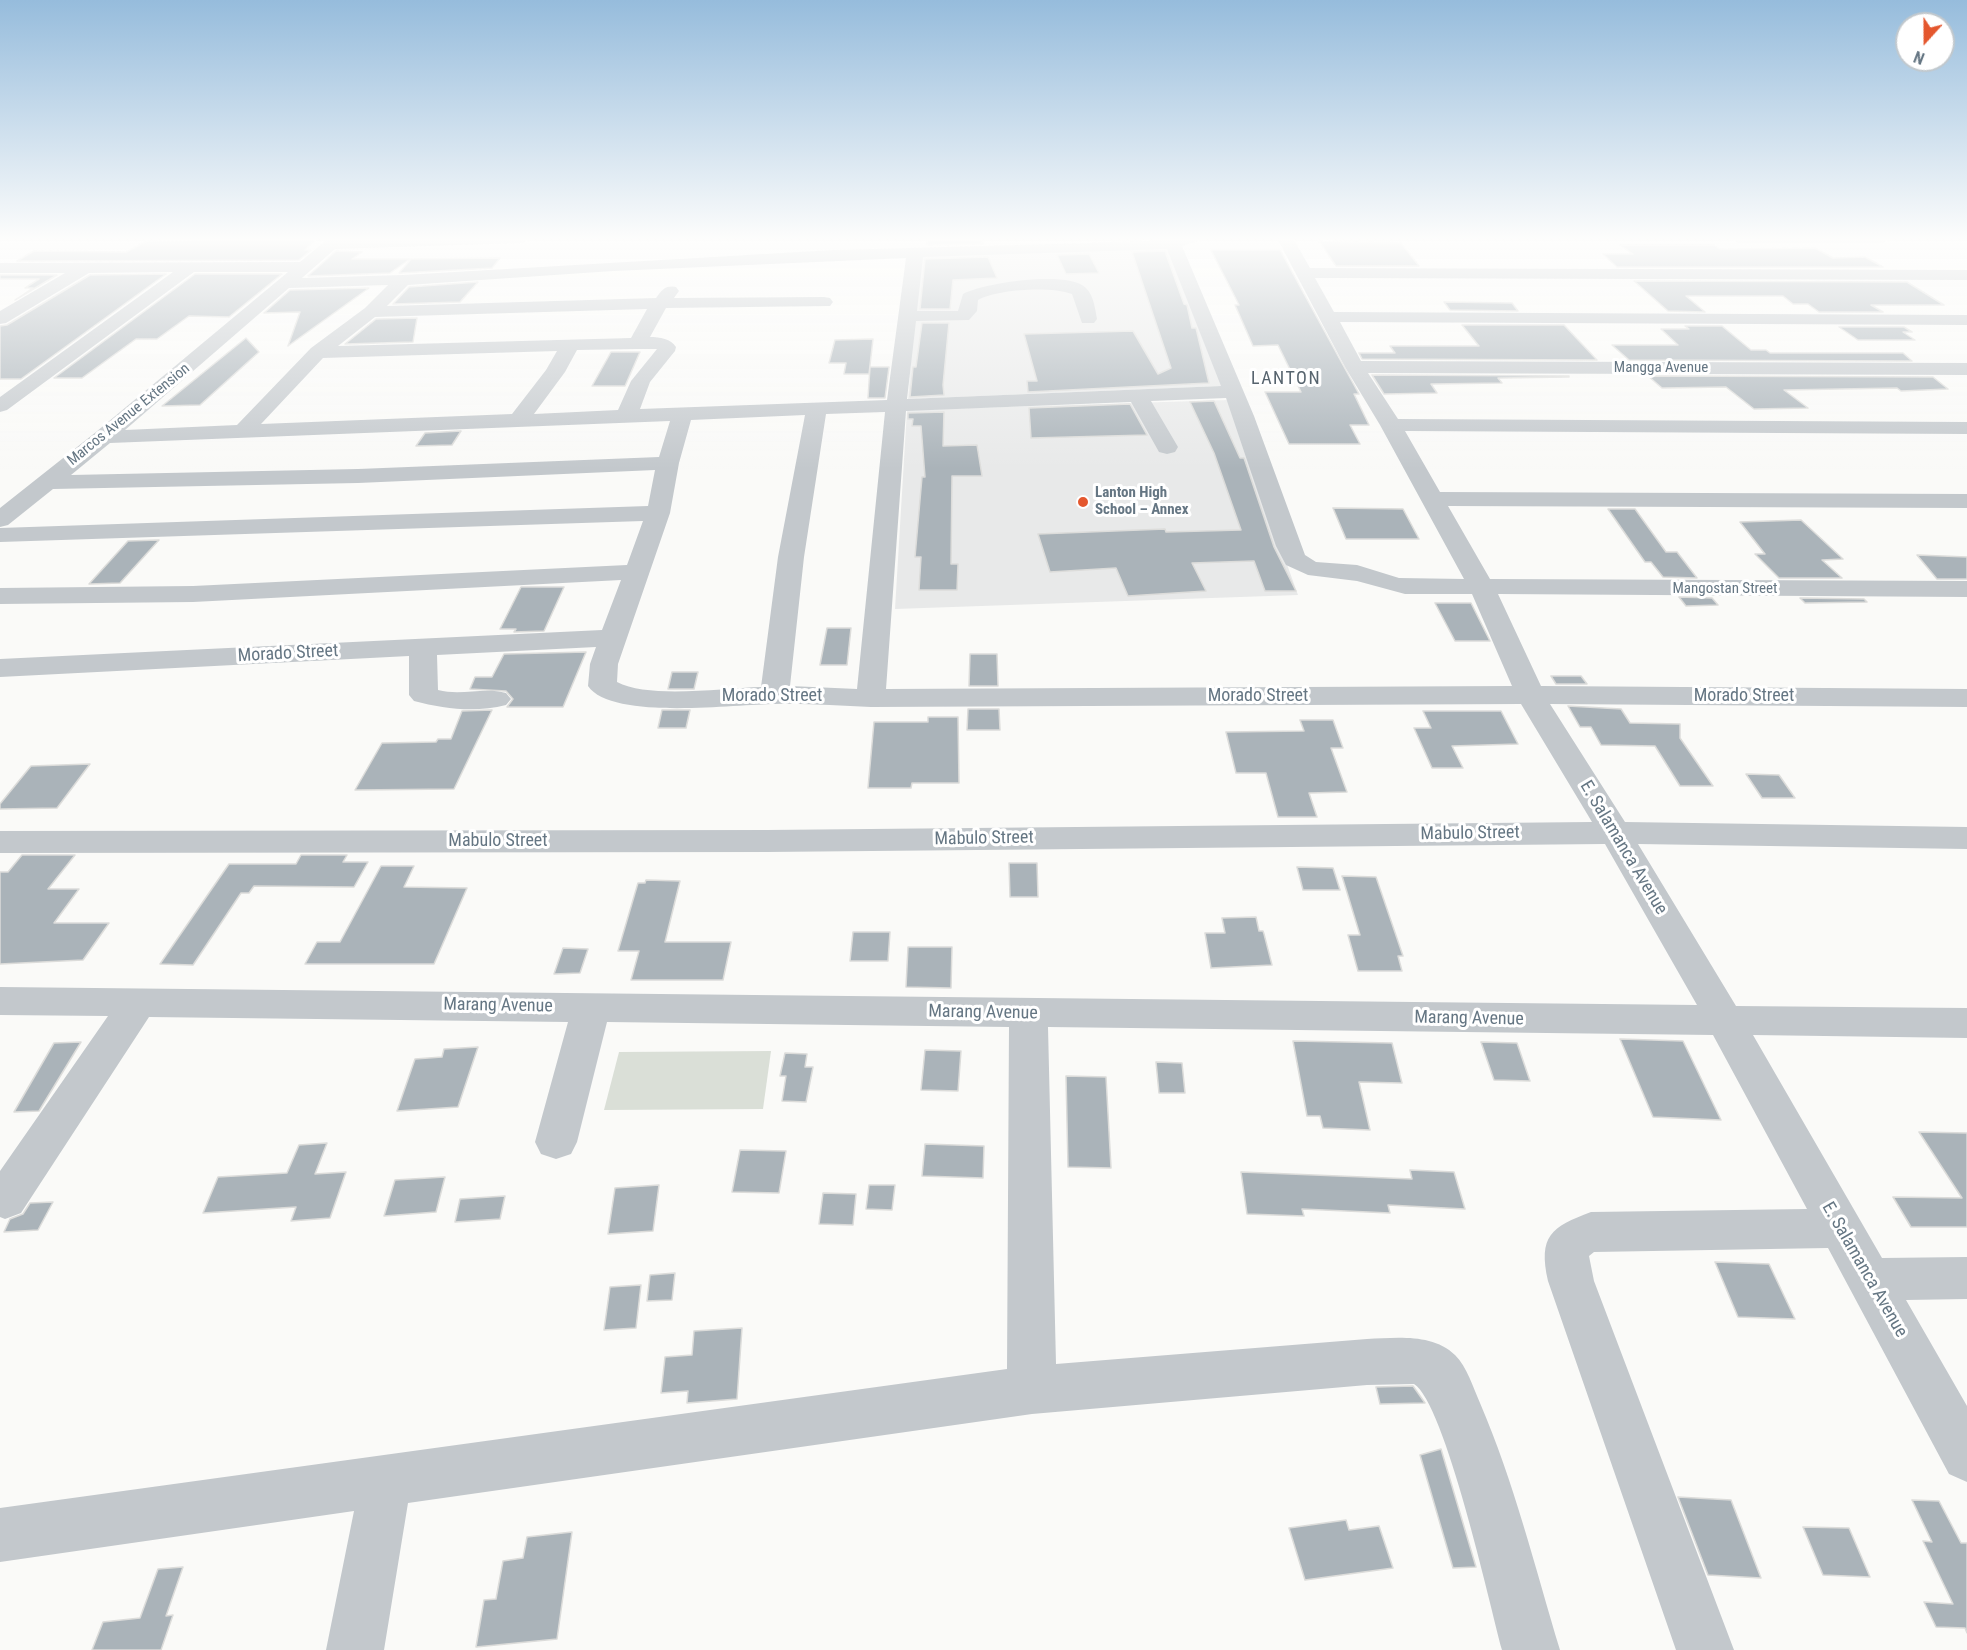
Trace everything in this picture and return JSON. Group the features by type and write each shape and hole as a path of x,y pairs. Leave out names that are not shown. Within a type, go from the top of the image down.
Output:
{"street":[{"path":"0,406 127,315"},
{"name":"Marcos Avenue Extension","path":"0,523 46,482 104,437 249,315"},
{"path":"242,432 318,352 343,336 368,315"},
{"path":"638,343 652,315"},
{"path":"871,698 896,406 907,316 964,315"},
{"path":"1087,315 1088,319"},
{"path":"104,437 1233,392 1207,315"},
{"path":"1329,317 1488,315"},
{"name":"E. Salamanca Avenue","path":"1329,317 1355,367 1391,424 1482,588 1530,695 1615,833 1726,1022 1839,1228 1871,1279 1967,1456"},
{"path":"318,352 663,344 667,347 666,351 641,381 626,417"},
{"path":"518,422 555,372 570,345"},
{"name":"Mangga Avenue","path":"1355,367 1967,369"},
{"name":"Mangostan Street","path":"1233,392 1294,559 1308,567 1361,574 1396,586 1967,589"},
{"path":"1138,396 1167,447"},
{"path":"774,695 791,557 816,410"},
{"name":"Morado Street","path":"682,415 668,463 658,513 612,638 601,679 602,686 619,694 669,698 774,695 871,698 1530,695 1967,698"},
{"path":"1391,424 1967,428"},
{"path":"46,482 358,476 668,463"},
{"path":"1432,499 1967,501"},
{"path":"0,523 658,513"},
{"path":"0,596 193,594 638,572"},
{"name":"Morado Street","path":"0,668 612,638"},
{"path":"423,646 424,695 447,701 496,699"},
{"name":"Mabulo Street","path":"0,842 767,841 1615,833 1967,838"},
{"name":"Marang Avenue","path":"0,1001 1967,1023"},
{"path":"4,1200 139,1002"},
{"path":"556,1142 591,1008"},
{"path":"1028,1013 1032,1390"},
{"path":"1705,1650 1571,1281 1566,1258 1567,1248 1574,1238 1591,1232 1839,1228"},
{"path":"1871,1279 1967,1278"},
{"path":"0,1535 1032,1390 1367,1362 1416,1361 1425,1364 1444,1379 1474,1449 1531,1650"},
{"path":"355,1650 386,1481"}],"shaded area":[{"path":"914,315 1196,315 1222,386 908,399"},
{"name":"Lanton High School – Annex","path":"1228,400 1298,595 895,609 907,410"},
{"path":"771,1051 763,1109 604,1110 619,1052"}],"building":[{"path":"24,315 109,315 21,379 0,379 0,326 7,325"},
{"path":"139,315 231,315 229,317 189,316 157,339 136,339 82,378 54,378"},
{"path":"299,315 331,315 288,346"},
{"path":"1153,315 1189,315 1192,328 1196,328 1209,383 1028,392 1027,381 1037,381 1024,334 1133,331 1158,374 1171,368"},
{"path":"1239,315 1316,315 1359,394 1354,394 1369,425 1350,425 1360,444 1289,444 1265,392 1301,392 1278,345 1253,346"},
{"path":"417,318 413,342 345,344 376,319"},
{"path":"922,323 949,323 944,395 910,397 913,367 916,367"},
{"path":"1462,325 1564,325 1597,360 1362,359 1359,353 1395,353 1390,346 1479,346"},
{"path":"1685,326 1722,326 1751,350 1766,350 1770,353 1903,353 1912,361 1629,360 1612,345 1678,345 1661,329 1689,329"},
{"path":"1839,327 1904,327 1912,332 1903,332 1915,340 1858,340"},
{"path":"246,338 259,352 200,405 162,406"},
{"path":"873,339 869,374 844,374 846,363 829,363 835,340"},
{"path":"611,352 640,352 625,386 592,386"},
{"path":"870,367 889,367 885,398 868,398"},
{"path":"1372,375 1569,377 1498,378 1502,383 1431,384 1437,393 1384,394"},
{"path":"1648,376 1933,377 1948,389 1784,390 1808,408 1754,409 1726,387 1662,388"},
{"path":"1214,401 1240,458 1244,458 1274,547 1296,591 1265,591 1254,561 1192,563 1206,591 1128,596 1116,568 1050,572 1038,534 1165,529 1166,532 1241,530 1214,453 1190,402"},
{"path":"1130,404 1147,435 1031,438 1029,408"},
{"path":"944,412 943,446 977,445 982,476 952,476 951,564 958,564 957,590 919,590 921,557 915,557 922,477 925,477 921,426 912,426 913,419 908,419 908,413"},
{"path":"461,431 452,445 416,446 425,433"},
{"path":"1333,508 1403,509 1419,539 1346,539"},
{"path":"1608,509 1635,509 1666,552 1677,552 1697,578 1663,577 1651,562 1645,562"},
{"path":"1801,520 1843,559 1822,560 1842,578 1779,578 1755,554 1765,554 1740,522"},
{"path":"159,540 120,583 89,584 128,541"},
{"path":"1917,555 1967,557 1967,579 1937,579"},
{"path":"521,587 564,587 544,631 514,632 516,629 500,629"},
{"path":"1679,597 1712,598 1718,605 1686,606"},
{"path":"1800,598 1864,599 1867,602 1805,603"},
{"path":"1435,603 1471,603 1490,641 1455,641"},
{"path":"827,628 851,628 847,665 820,665"},
{"path":"586,652 563,707 507,707 513,699 506,691 470,689 475,677 492,677 504,654"},
{"path":"970,654 997,654 998,686 969,686"},
{"path":"672,672 698,672 694,689 668,689"},
{"path":"1551,676 1581,676 1587,684 1556,684"},
{"path":"1568,706 1621,709 1630,723 1680,724 1680,738 1713,786 1680,786 1655,746 1601,745 1591,727 1580,727"},
{"path":"968,709 999,709 1000,730 967,730"},
{"path":"492,710 454,789 355,790 382,743 436,742 438,739 451,739 462,711"},
{"path":"662,710 690,710 686,728 658,728"},
{"path":"1423,711 1501,711 1518,744 1452,746 1463,768 1432,768 1414,728 1431,728"},
{"path":"928,717 958,717 959,783 912,783 911,788 868,788 874,722 928,722"},
{"path":"1300,720 1333,720 1343,748 1331,748 1347,792 1309,793 1317,817 1278,817 1266,773 1236,773 1226,732 1304,731"},
{"path":"90,764 57,808 0,809 0,804 31,766"},
{"path":"1746,774 1779,775 1795,798 1762,798"},
{"path":"22,855 75,855 48,889 79,889 54,923 109,923 83,960 0,964 0,872 8,872"},
{"path":"301,855 347,855 343,862 368,862 354,887 254,886 249,893 241,893 193,965 160,964 229,864 296,864"},
{"path":"1009,863 1037,863 1038,897 1010,897"},
{"path":"381,866 414,866 404,887 467,888 434,964 305,964 317,942 340,942"},
{"path":"1297,867 1333,868 1340,890 1303,890"},
{"path":"1342,876 1376,877 1403,956 1398,956 1402,971 1358,971 1348,935 1360,935"},
{"path":"646,880 680,881 665,942 731,942 723,980 631,980 639,951 618,951 638,883 645,883"},
{"path":"1256,917 1259,931 1263,931 1272,965 1211,968 1205,933 1225,933 1222,918"},
{"path":"853,932 890,932 888,961 850,961"},
{"path":"908,947 952,947 951,988 906,987"},
{"path":"563,948 588,949 580,973 554,974"},
{"path":"1620,1039 1683,1041 1721,1120 1653,1117"},
{"path":"1293,1041 1392,1043 1402,1083 1359,1082 1370,1130 1323,1128 1320,1116 1307,1116"},
{"path":"81,1042 39,1111 14,1112 54,1043"},
{"path":"1481,1042 1517,1043 1530,1081 1494,1080"},
{"path":"478,1047 458,1107 397,1111 415,1059 442,1057 444,1049"},
{"path":"925,1050 961,1051 958,1091 921,1090"},
{"path":"785,1053 807,1054 805,1067 813,1067 806,1102 782,1101 786,1076 780,1076"},
{"path":"1156,1062 1182,1063 1185,1093 1159,1093"},
{"path":"1066,1076 1106,1077 1111,1168 1068,1167"},
{"path":"1919,1132 1967,1133 1967,1227 1911,1227 1893,1197 1962,1198"},
{"path":"327,1143 315,1174 346,1172 330,1218 291,1221 296,1207 203,1213 218,1177 287,1173 299,1145"},
{"path":"925,1144 984,1146 983,1178 922,1176"},
{"path":"740,1150 786,1151 779,1193 732,1192"},
{"path":"1410,1170 1454,1172 1465,1209 1388,1205 1390,1213 1302,1209 1304,1216 1247,1214 1241,1172 1412,1179"},
{"path":"445,1177 436,1212 384,1216 395,1180"},
{"path":"659,1185 653,1231 608,1234 615,1188"},
{"path":"869,1185 895,1185 892,1210 866,1209"},
{"path":"823,1193 856,1194 853,1225 819,1224"},
{"path":"505,1196 500,1219 455,1222 460,1199"},
{"path":"53,1202 38,1230 4,1232 10,1219 23,1214 30,1203"},
{"path":"1715,1262 1769,1264 1795,1319 1738,1317"},
{"path":"675,1273 672,1300 647,1301 650,1275"},
{"path":"641,1285 636,1328 604,1330 610,1287"},
{"path":"742,1328 737,1399 687,1403 688,1391 661,1393 665,1357 692,1355 694,1331"},
{"path":"1413,1386 1425,1403 1380,1404 1376,1387"},
{"path":"1441,1449 1476,1567 1453,1568 1420,1455"},
{"path":"1678,1497 1731,1500 1761,1578 1708,1575"},
{"path":"1912,1500 1939,1501 1961,1543 1967,1543 1967,1633 1965,1628 1936,1627 1924,1602 1953,1604 1923,1541 1932,1542"},
{"path":"1346,1520 1349,1530 1379,1526 1393,1568 1305,1580 1289,1528"},
{"path":"1803,1527 1849,1528 1870,1577 1823,1575"},
{"path":"572,1532 557,1639 476,1647 484,1600 496,1599 503,1561 523,1558 527,1537"},
{"path":"183,1567 166,1616 173,1615 161,1650 92,1650 103,1622 140,1618 158,1569"}],"place":[{"name":"Lanton High School – Annex","path":"1083,502"}],"district":[{"name":"LANTON","path":"1286,379"}]}
